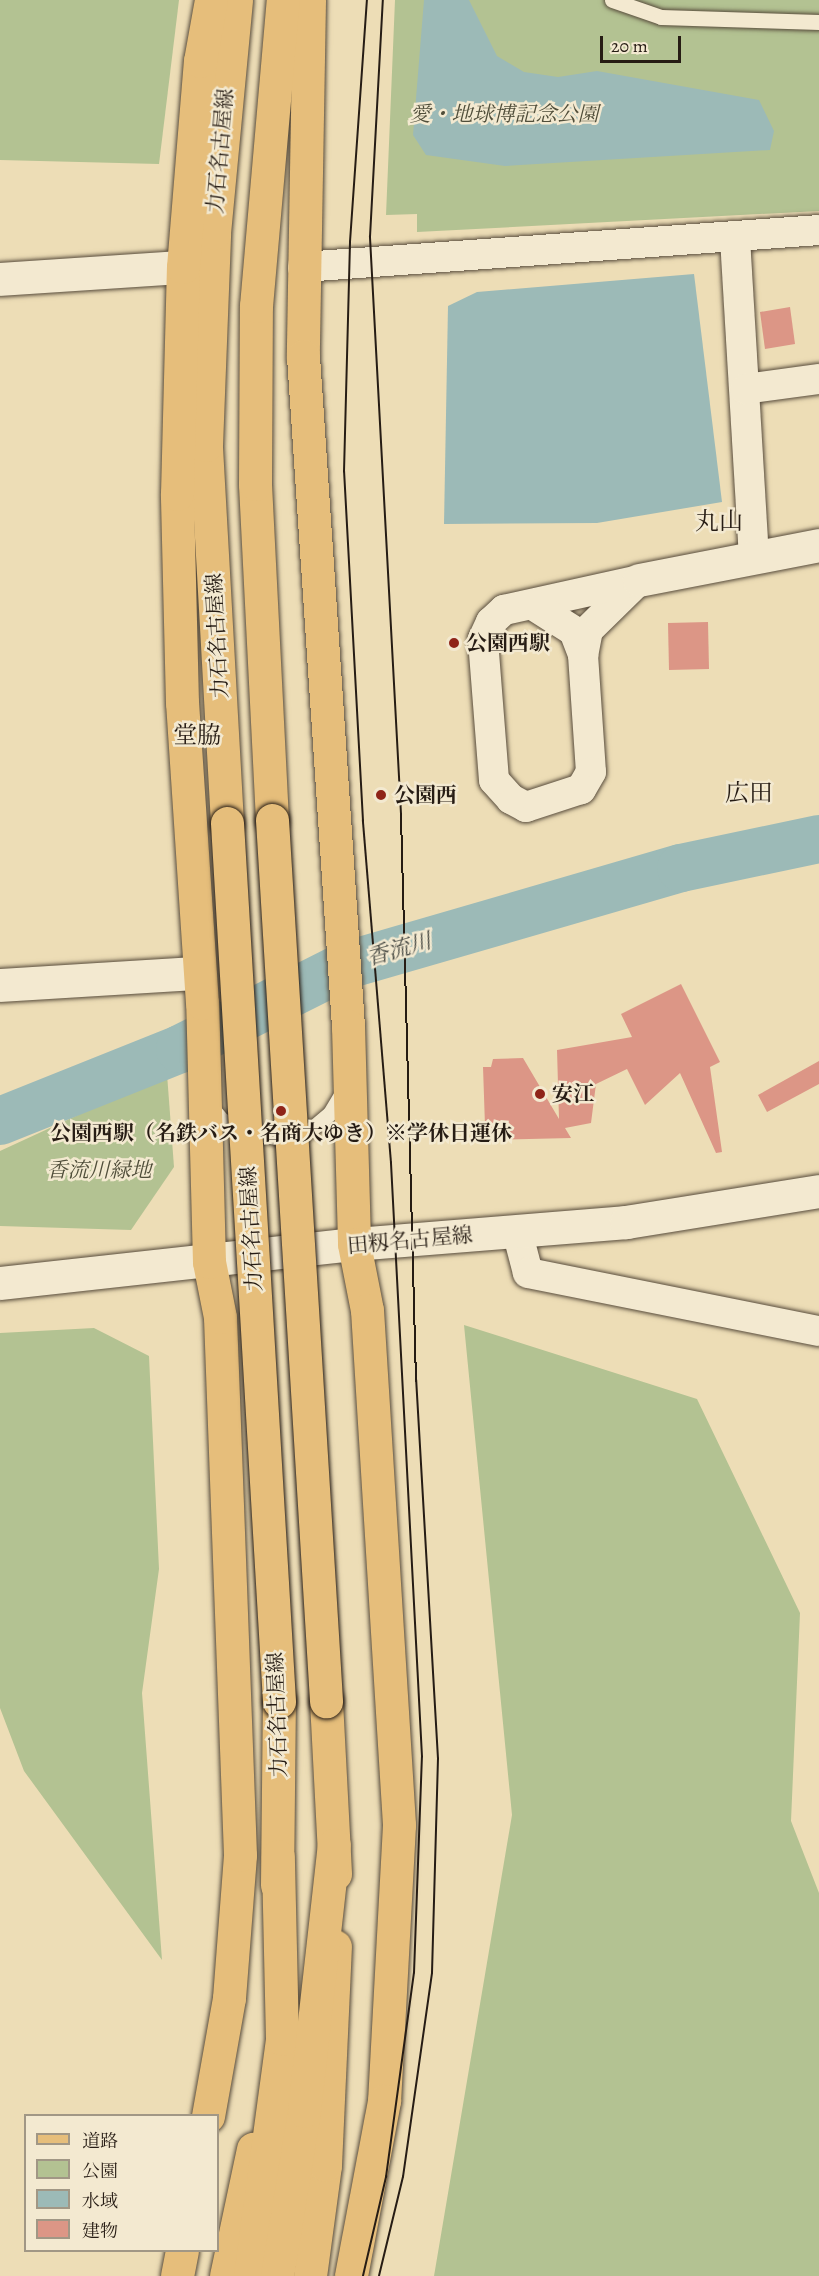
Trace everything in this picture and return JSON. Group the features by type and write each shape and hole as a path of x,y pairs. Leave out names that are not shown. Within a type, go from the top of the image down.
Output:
{"main road":[{"path":"208,2114 230,1998 240,1855 220,1317 209,1262 201,1084 200,988 182,691 177,494 183,267 200,61 211,0"},
{"name":"力石名古屋線","path":"226,2276 264,2075 278,1856 279,1701 206,445 214,233 236,0"},
{"path":"283,0 256,306 255,484 272,820 334,1845 331,2078 310,2276"},
{"path":"309,0 303,356 346,1007 354,1244 367,1310 399,1825 385,2090 351,2276"},
{"path":"0,279 183,267"},
{"path":"639,580 819,545"},
{"path":"0,985 200,988"},
{"name":"田籾名古屋線","path":"0,1283 209,1262 354,1244 626,1222 819,1191"},
{"path":"277,2276 303,2121 334,1845"},
{"path":"250,2276 282,2039 278,1856"},
{"path":"177,2276 182,2252"}],"street":[{"path":"303,267 735,238 819,230"},
{"path":"735,238 754,556"},
{"path":"745,389 819,379"},
{"path":"639,580 588,630 583,655 591,772 581,789 566,799 526,807 494,780 483,639 504,610 639,580"},
{"path":"533,605 574,630 583,655"},
{"path":"517,1231 528,1273 819,1331"}],"lane":[{"path":"612,0 661,17 819,22"},
{"path":"201,1084 222,1119 251,1133 282,1138 324,1119 347,1085"}],"green space":[{"path":"0,0 179,0 159,164 0,160"},
{"name":"愛・地球博記念公園","path":"395,0 819,0 819,211 417,232 417,214 386,215"},
{"name":"香流川緑地","path":"167,1074 174,1167 131,1230 0,1226 0,1151"},
{"path":"464,1325 697,1399 800,1613 791,1821 819,1893 819,2276 434,2276 512,1815"},
{"path":"94,1328 149,1356 159,1569 142,1693 162,1960 24,1771 0,1708 0,1333"}],"water":[{"path":"424,0 469,0 497,56 524,72 558,77 597,71 759,100 774,131 770,150 505,166 426,155 413,135"},
{"path":"694,274 722,502 597,523 444,524 448,306 477,292"}],"building":[{"path":"790,307 795,344 765,349 760,312"},
{"path":"708,622 709,669 669,670 668,623"},
{"path":"681,984 720,1062 710,1067 722,1152 716,1153 680,1073 645,1105 627,1069 596,1084 591,1123 565,1128 571,1138 493,1140 485,1126 483,1067 491,1067 493,1059 523,1058 559,1119 557,1050 632,1037 621,1014"},
{"path":"819,1061 819,1084 767,1112 758,1095"}],"waterway":[{"name":"香流川","path":"0,1121 180,1049 347,965 681,868 819,839"}],"tram line":[{"path":"363,2276 386,2177 414,1973 422,1757 391,1163 363,821 344,472 350,242 367,0"},
{"path":"379,2276 403,2177 432,1973 438,1759 416,1381 401,814 370,237 383,0"}],"place":[{"name":"公園西駅","path":"454,643"},
{"name":"公園西","path":"381,795"},
{"name":"安江","path":"540,1094"},
{"name":"公園西駅（名鉄バス・名商大ゆき）※学休日運休","path":"281,1111"}],"district":[{"name":"丸山","path":"719,522"},
{"name":"堂脇","path":"197,736"},
{"name":"広田","path":"749,794"}]}
